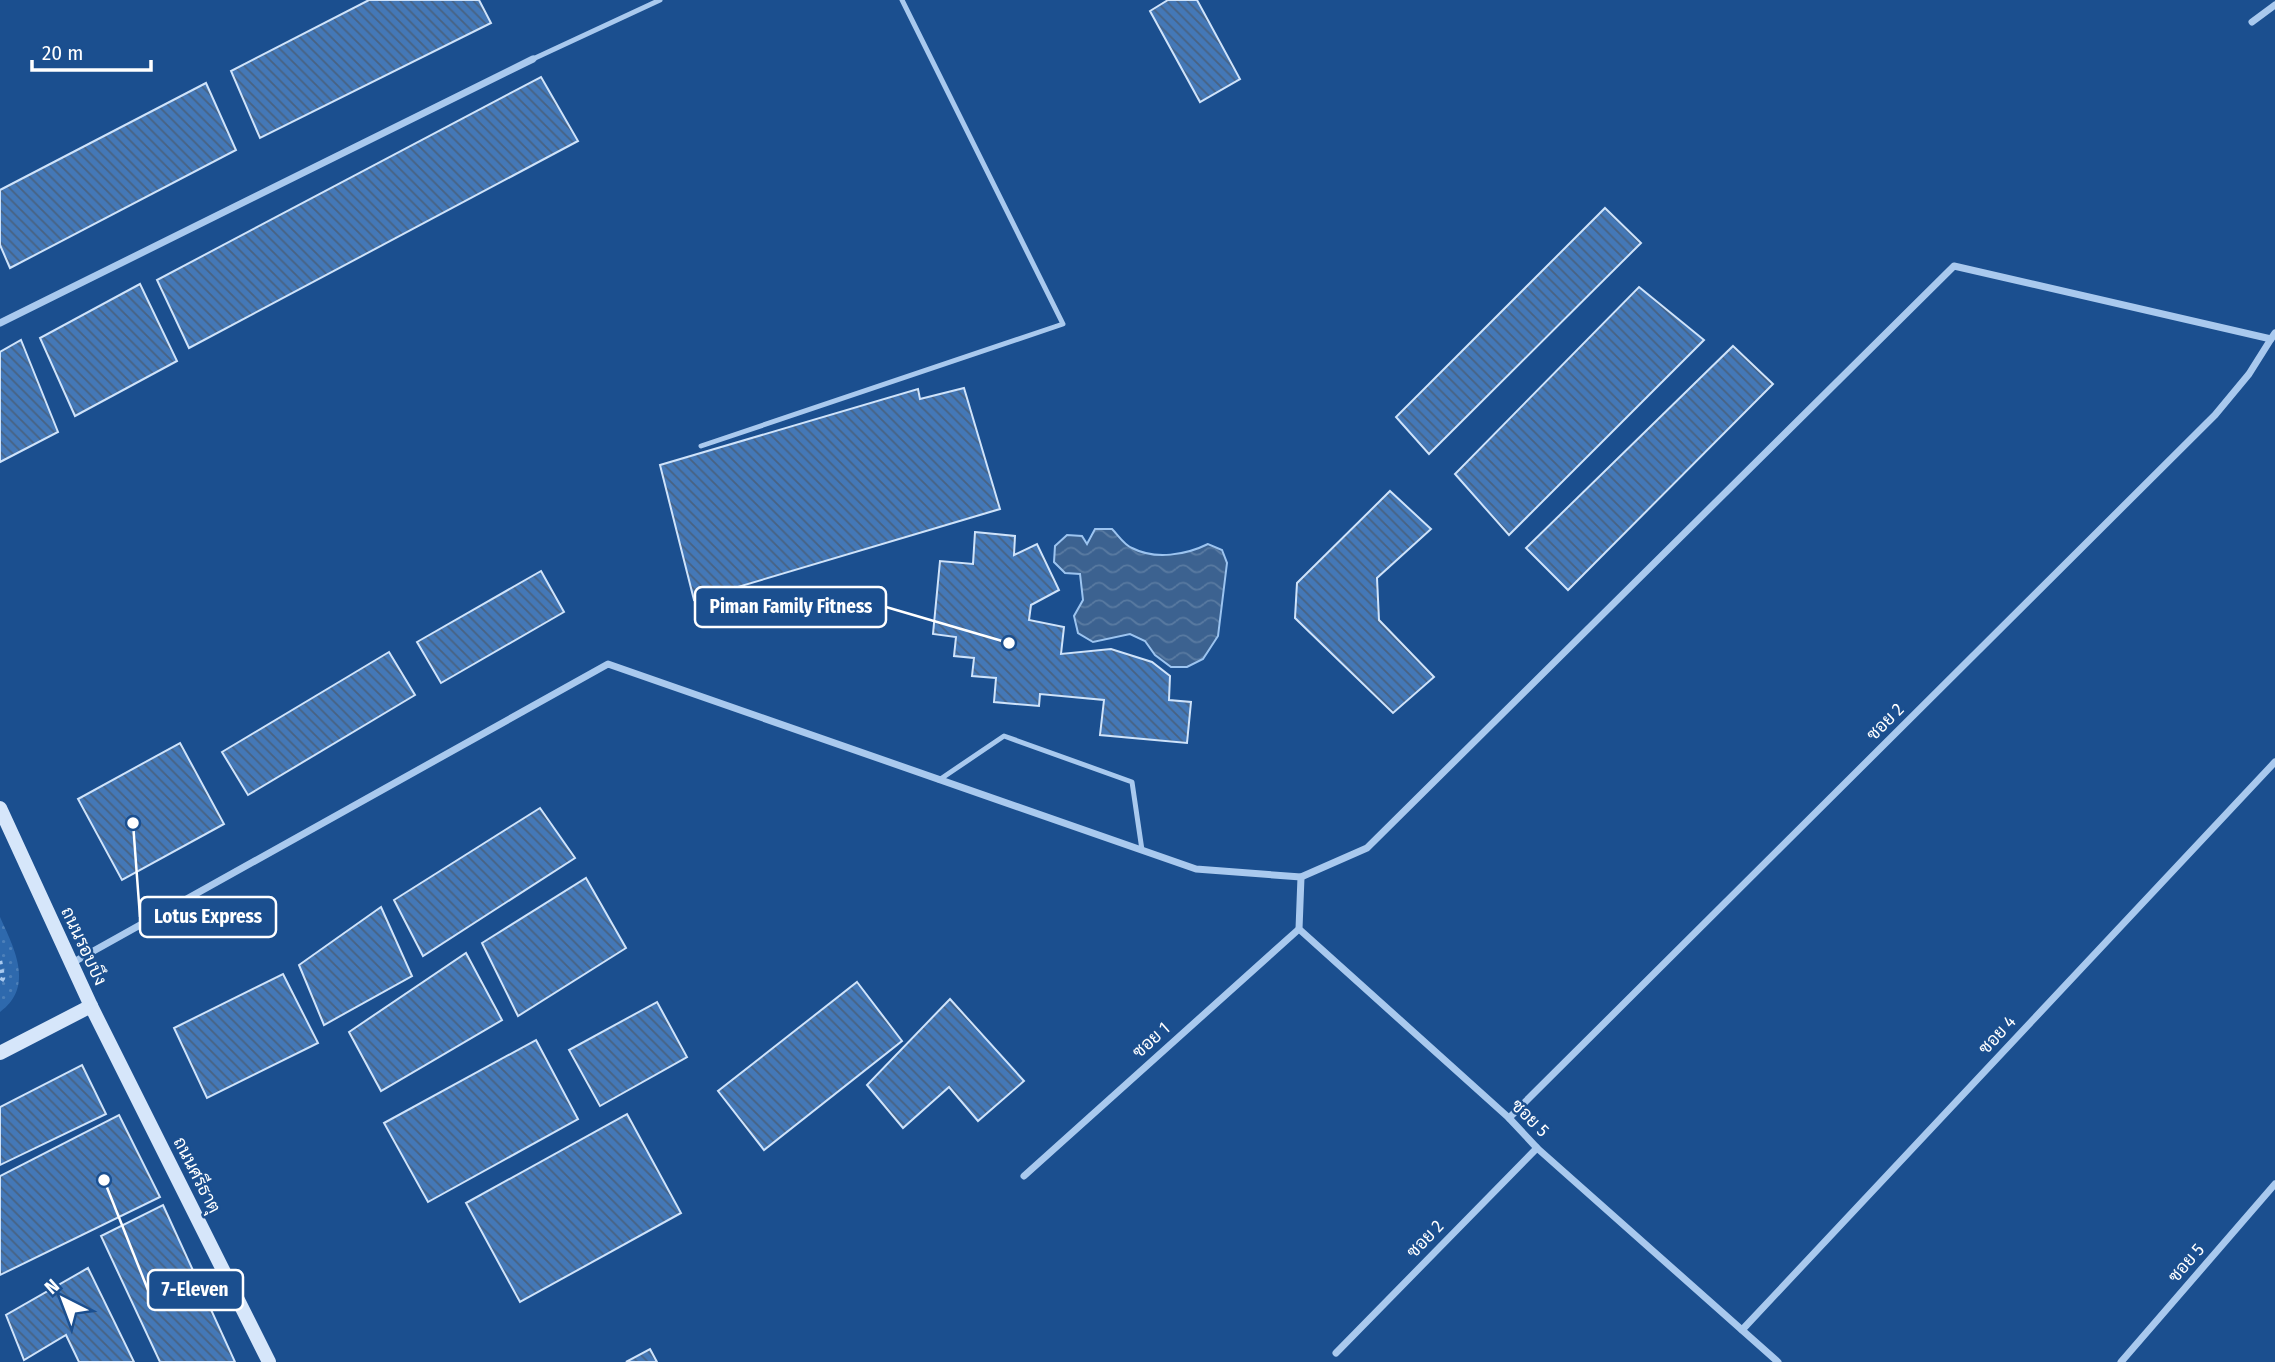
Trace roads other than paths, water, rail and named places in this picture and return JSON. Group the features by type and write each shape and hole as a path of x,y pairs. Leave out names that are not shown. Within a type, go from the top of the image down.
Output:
{"street":[{"path":"2252,22 2275,5"},
{"path":"0,323 533,59"},
{"path":"71,963 608,664 1196,869 1301,877 1367,848 1954,266 2273,336"},
{"name":"ซอย 2","path":"1509,1118 2215,415 2249,374 2273,336"},
{"name":"ซอย 4","path":"1742,1330 2275,762"},
{"name":"ถนนรอบบึง","path":"0,808 91,1006 0,1053"},
{"path":"1299,929 1301,877"},
{"name":"ซอย 5","path":"1299,929 1509,1118 1537,1148 1778,1362"},
{"name":"ซอย 1","path":"1024,1176 1299,929"},
{"name":"ถนนศรีธาตุ","path":"91,1006 269,1362"},
{"name":"ซอย 2","path":"1336,1353 1537,1148"},
{"name":"ซอย 5","path":"2121,1362 2275,1184"}],"lane":[{"path":"533,59 660,0"},
{"path":"701,446 1063,324 902,0"},
{"path":"939,780 1004,736 1132,782 1142,851"}],"water":[{"path":"1095,529 1112,529 1129,547 1150,554 1170,555 1208,544 1222,550 1227,563 1218,636 1203,659 1187,667 1171,667 1155,655 1145,641 1130,634 1093,642 1078,633 1074,616 1083,600 1080,574 1065,573 1054,562 1055,546 1067,535 1082,536 1087,544"}],"place":[{"name":"Piman Family Fitness","path":"1009,643"},
{"name":"Lotus Express","path":"133,823"},
{"name":"7-Eleven","path":"104,1180"}]}
